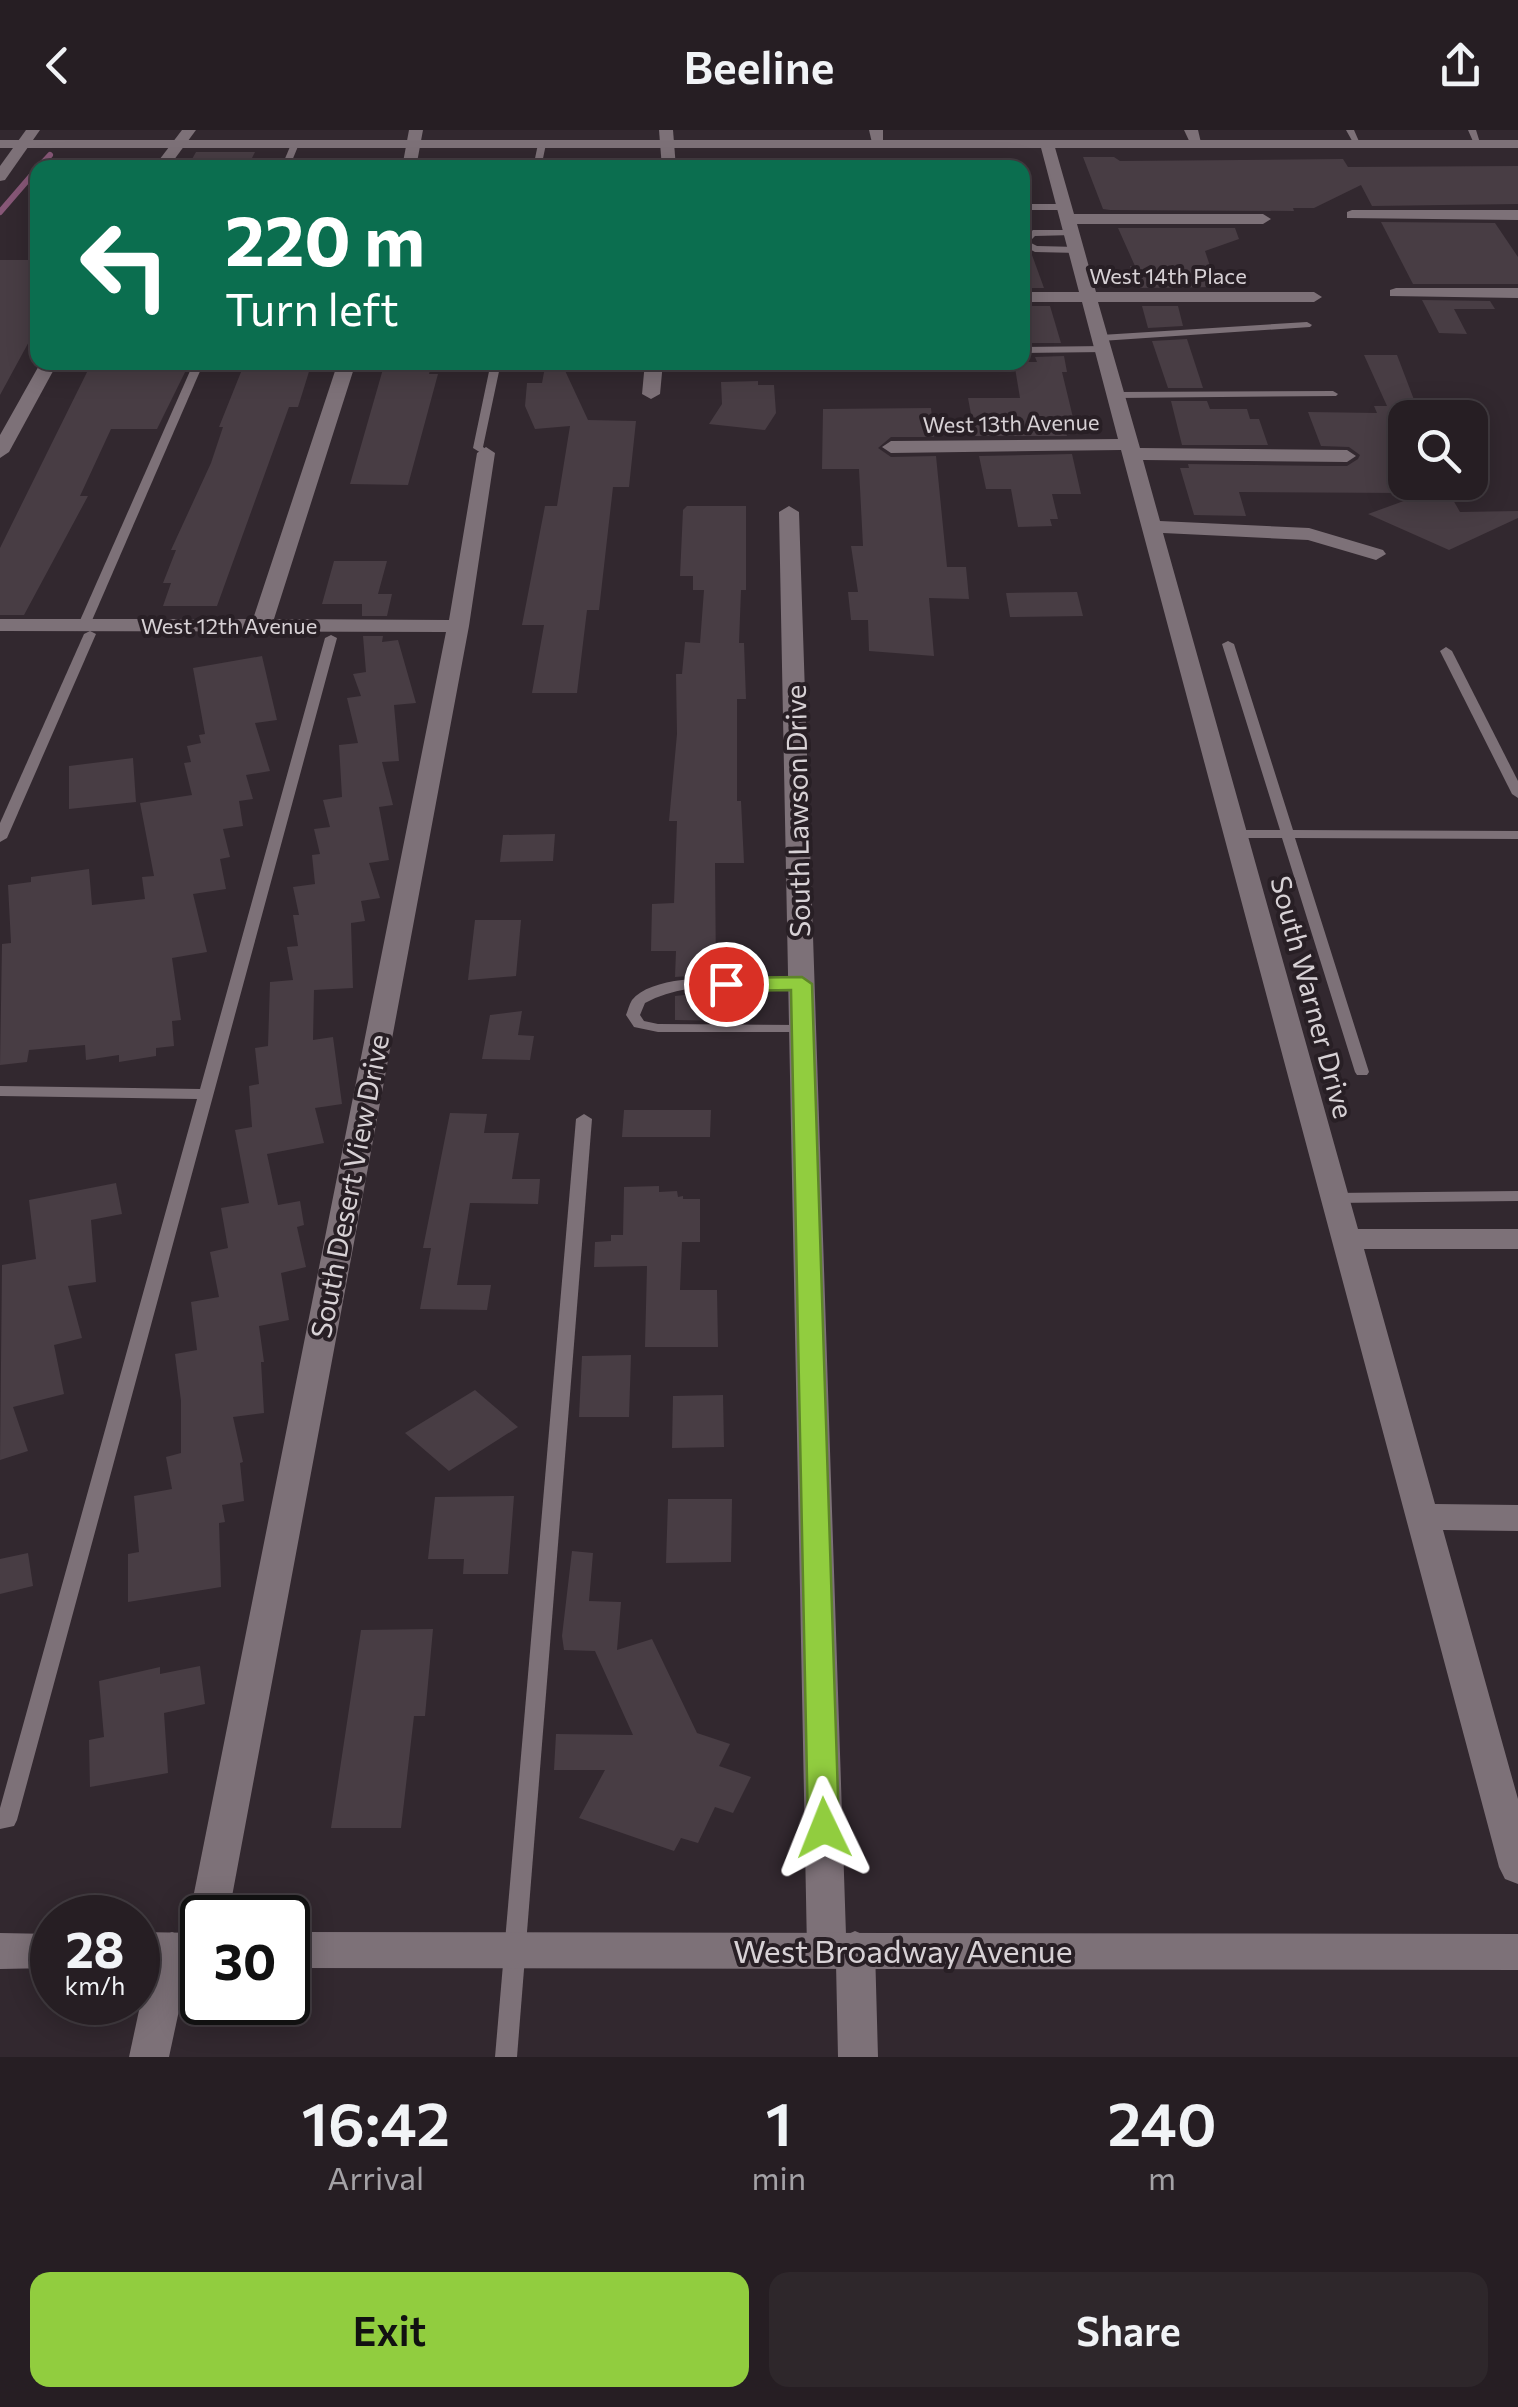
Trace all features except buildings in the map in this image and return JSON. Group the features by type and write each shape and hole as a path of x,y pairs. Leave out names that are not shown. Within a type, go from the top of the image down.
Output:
{"street":[{"path":"0,177 33,130"},
{"path":"165,160 189,130"},
{"path":"0,144 296,144 415,137 542,144 667,137 877,137 1046,144 1194,137 1475,137 1518,144"},
{"name":"South Warner Drive","path":"1046,144 1133,449 1344,1239 1518,1867"},
{"path":"1518,215 1356,221 1518,227"},
{"path":"1071,227 1263,219"},
{"path":"1396,293 1518,293"},
{"name":"West 14th Place","path":"1030,298 1314,297"},
{"path":"0,452 46,370"},
{"path":"262,625 344,370"},
{"path":"651,394 653,370"},
{"name":"West 13th Avenue","path":"891,447 1347,456"},
{"name":"South Desert View Drive","path":"212,1895 458,626 486,453"},
{"name":"South Lawson Drive","path":"789,512 802,1029 841,1949 858,2057"},
{"path":"1154,528 1310,534 1376,554"},
{"name":"West 12th Avenue","path":"0,625 86,630 262,625 458,626"},
{"path":"1344,1239 1518,1239"},
{"path":"1421,1518 1518,1518"},
{"path":"0,1951 30,1950"},
{"name":"West Broadway Avenue","path":"310,1950 1518,1952"},
{"path":"150,2057 180,1960"}],"lane":[{"path":"289,160 296,144"},
{"path":"539,160 542,144"},
{"path":"1030,210 1071,227"},
{"path":"1030,349 1306,325"},
{"path":"0,838 196,370"},
{"path":"486,453 478,448 494,370"},
{"path":"1118,395 1332,394"},
{"path":"0,1820 7,1820 330,638"},
{"path":"1228,644 1362,1072"},
{"path":"1446,651 1518,794"},
{"path":"1236,834 1518,835"},
{"path":"802,984 688,984 661,989 639,1001 633,1015 639,1024 658,1028 802,1029"},
{"path":"0,1092 203,1094"},
{"path":"506,2057 584,1118"},
{"path":"1334,1198 1518,1196"}],"waterway":[{"path":"45,160 50,155"},
{"path":"0,212 30,177"}],"route":[{"path":"726,984 802,984 824,1828"}]}
